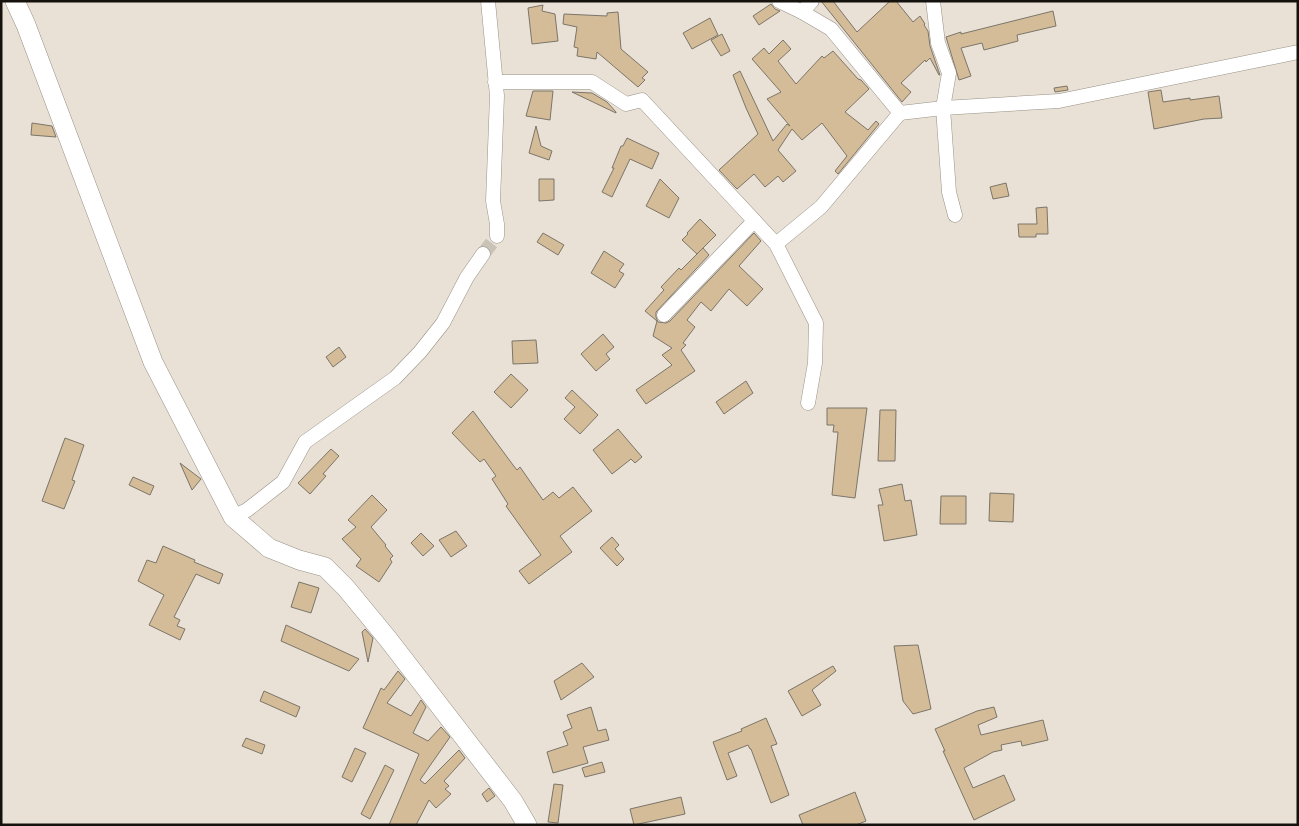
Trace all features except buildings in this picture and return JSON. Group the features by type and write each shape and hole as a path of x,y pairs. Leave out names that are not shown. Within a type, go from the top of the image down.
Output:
{"street":[{"path":"15,1 153,362 233,517 269,548 299,560 325,567 346,588 388,638 513,801 527,825"},
{"path":"488,1 496,96 493,201 497,224 496,236"},
{"path":"779,1 831,29 900,113"},
{"path":"802,12 812,1"},
{"path":"933,1 938,43 949,73 943,108 948,192 955,215"},
{"path":"776,244 821,207 900,113 943,108 1059,101 1298,52"},
{"path":"495,82 592,82 626,104 642,100 776,244 816,323 815,363 808,403"},
{"path":"664,315 754,221"},
{"path":"233,517 247,510 283,482 306,442 395,378 420,352 443,323 467,277 483,254"}],"tunnel":[{"path":"483,254 497,236"}]}
